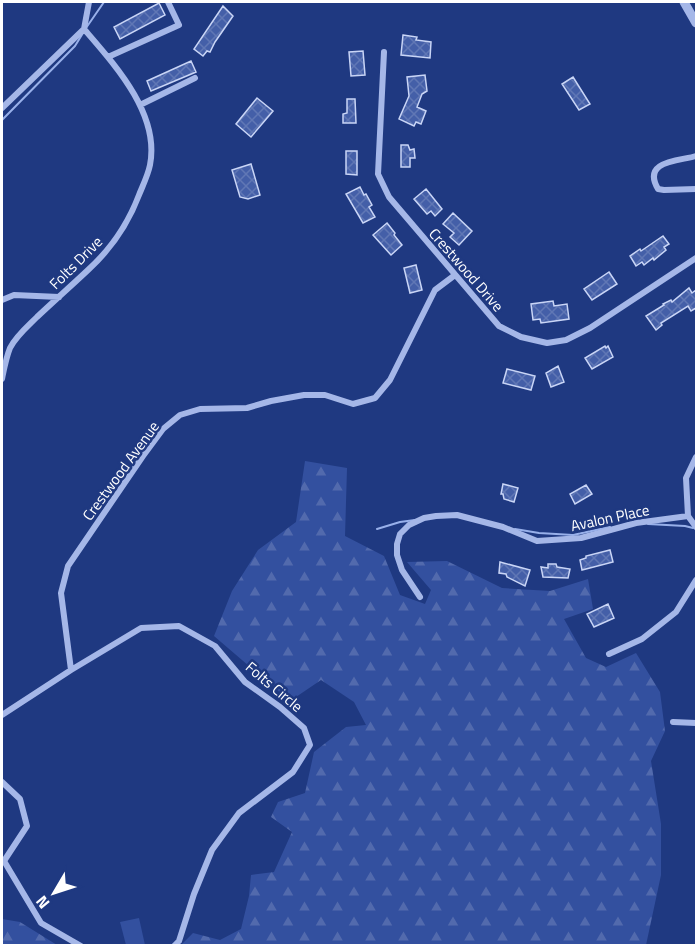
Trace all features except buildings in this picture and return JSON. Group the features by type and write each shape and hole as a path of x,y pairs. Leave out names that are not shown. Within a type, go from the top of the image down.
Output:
{"street":[{"path":"2,108 84,29 89,2"},
{"path":"108,57 179,24 168,2"},
{"path":"684,2 696,23"},
{"name":"Folts Drive","path":"2,379 11,347 23,330 109,249 135,206 150,165 151,147 148,125 140,105 108,57 84,29"},
{"name":"Crestwood Drive","path":"384,52 378,174 389,197 499,326 521,337 547,344 566,340 590,328 696,258"},
{"path":"140,105 195,78"},
{"path":"696,156 663,164 655,170 654,177 658,189 696,189"},
{"name":"Crestwood Avenue","path":"71,670 61,593 68,566 163,429 180,415 200,409 247,408 304,395 325,395 353,404 375,398 390,380 435,290 455,275"},
{"path":"2,300 14,295 59,297"},
{"path":"696,457 686,478 688,516 696,526"},
{"name":"Avalon Place","path":"420,597 402,570 397,555 397,544 400,534 409,525 424,518 457,515 503,527 537,541 581,538 636,523 688,516"},
{"path":"609,654 642,639 676,612 696,580"},
{"name":"Folts Circle","path":"2,715 141,628 179,626 215,646 245,682 280,707 304,728 310,745 293,772 239,813 212,850 194,894 179,941 174,945"},
{"path":"674,722 696,723"},
{"path":"2,782 20,799 27,826 3,861 42,923 81,945"}],"green space":[{"path":"305,461 347,468 345,536 384,556 400,595 425,604 431,590 407,562 447,561 502,588 550,591 588,579 593,609 564,619 586,658 606,667 636,653 660,692 665,731 651,761 661,824 661,875 646,945 181,945 193,933 220,940 241,929 249,896 251,875 274,872 292,832 271,817 278,802 305,793 314,752 346,727 366,725 354,702 321,680 290,701 214,636 232,591 258,550 296,522"},
{"path":"139,918 145,945 126,945 120,922"},
{"path":"2,919 20,922 57,945 2,945"}],"waterway":[{"path":"86,28 104,2"},
{"path":"2,120 75,46 83,33"},
{"path":"377,529 415,520"},
{"path":"648,524 693,528"},
{"path":"515,529 573,535 610,527"}]}
